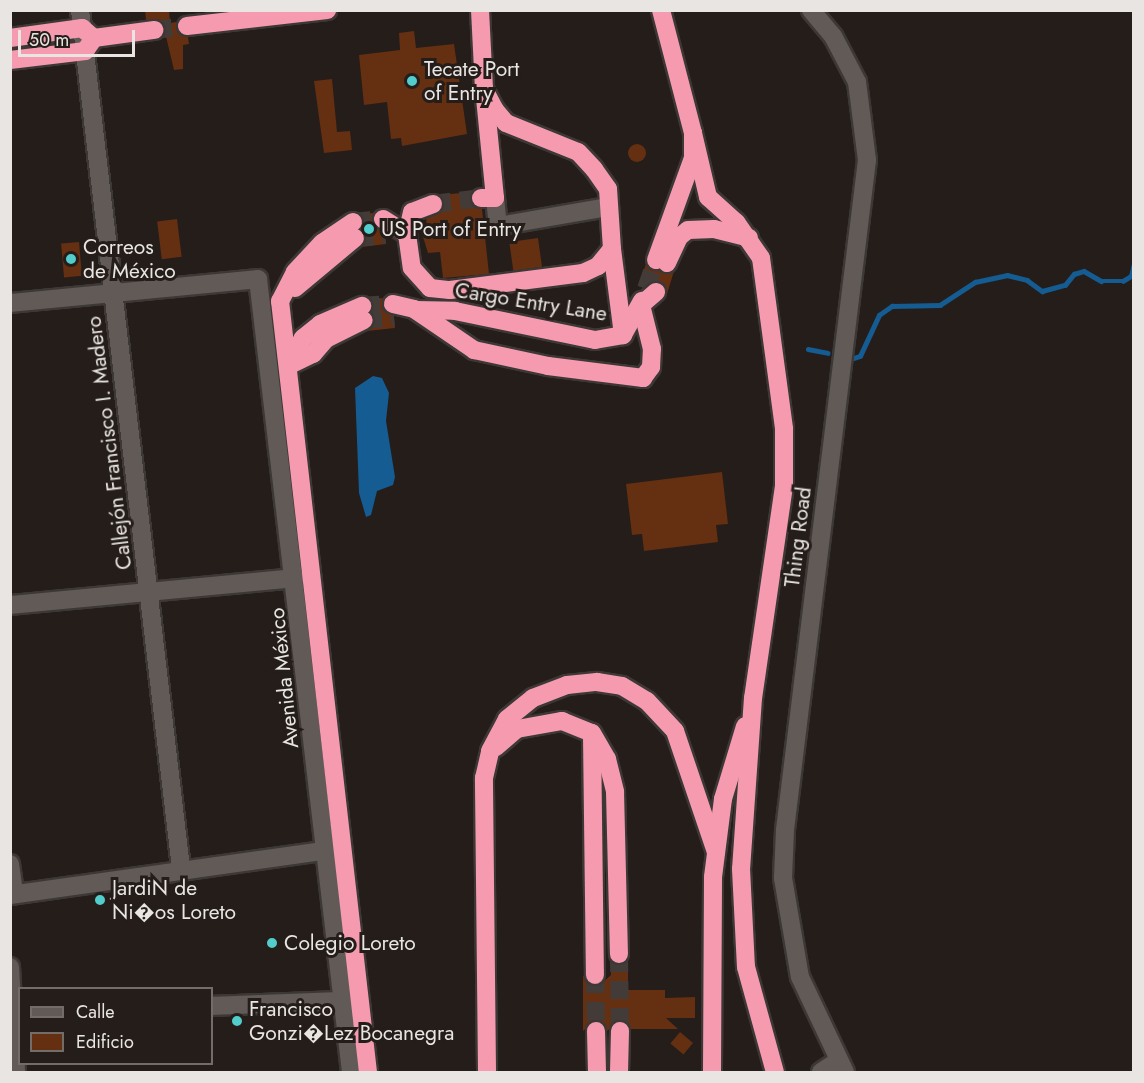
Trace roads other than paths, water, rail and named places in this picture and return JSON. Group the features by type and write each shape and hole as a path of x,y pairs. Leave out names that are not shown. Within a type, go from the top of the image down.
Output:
{"highway":[{"path":"187,26 247,14 260,21 327,10"},
{"path":"480,10 488,198"},
{"path":"661,10 708,197 749,238 767,279 784,429 777,550 753,698 741,870 746,967 775,1072"},
{"path":"10,38 85,32 154,30"},
{"path":"10,60 85,32"},
{"path":"484,89 506,123 578,152 608,189 612,249 624,335"},
{"path":"693,133 693,158 661,262 679,237 688,230 714,229 749,238"},
{"path":"433,204 412,212 407,234 412,268 430,288 450,290 583,273 598,266 612,249"},
{"path":"384,227 407,234"},
{"path":"354,230 280,301 334,850 368,1072"},
{"name":"Cargo Entry Lane","path":"648,295 651,367 643,378 548,366 474,350 414,309 455,311 595,340 624,335 648,295"},
{"path":"394,311 414,309"},
{"path":"288,366 313,354 326,339 363,313"},
{"path":"487,1072 483,778 490,752 507,719 533,698 567,685 597,682 622,687 647,701 675,731 716,852"},
{"path":"712,1072 716,852 723,799 753,698"},
{"path":"490,752 517,729 544,722 579,724 592,733 607,759 615,792 619,954"},
{"path":"592,733 595,975"},
{"path":"596,1031 597,1072"},
{"path":"619,1072 620,1031"}],"street":[{"name":"Thing Road","path":"811,10 833,36 854,76 867,134 866,180 789,795 783,878 800,977 841,1067"},
{"name":"Callejón Francisco I. Madero","path":"85,32 113,292 181,869"},
{"path":"488,198 498,226 608,207"},
{"name":"Avenida México","path":"113,292 258,279 295,578 334,850 351,1072"},
{"path":"10,303 113,292"},
{"path":"10,605 295,578"},
{"path":"10,864 12,894 181,869 334,850"},
{"path":"10,967 16,990 16,1072"},
{"path":"213,1006 344,1002"},
{"path":"821,1072 841,1067"}],"water":[{"path":"373,376 382,378 389,393 386,421 395,477 393,485 377,491 371,515 366,517 359,493 355,388"}],"waterway":[{"path":"854,358 860,356 879,315 892,306 940,305 975,282 1007,275 1027,280 1042,291 1065,285 1074,274 1084,271 1101,281 1123,281 1131,276 1134,264"},
{"path":"808,349 828,353"}],"tunnel":[{"path":"154,30 187,26"},
{"path":"433,204 481,198"},
{"path":"353,222 383,219"},
{"path":"355,238 385,235"},
{"path":"646,289 656,260"},
{"path":"362,306 393,304"},
{"path":"364,320 394,317"},
{"path":"619,954 620,1031"},
{"path":"595,975 596,1031"}],"place":[{"name":"Tecate Port of Entry","path":"412,81"},
{"name":"US Port of Entry","path":"369,229"},
{"name":"Correos de México","path":"71,259"},
{"name":"JardiN de Ni�os Loreto","path":"100,900"},
{"name":"Colegio Loreto","path":"272,943"},
{"name":"Francisco Gonzi�Lez Bocanegra","path":"237,1021"}]}
